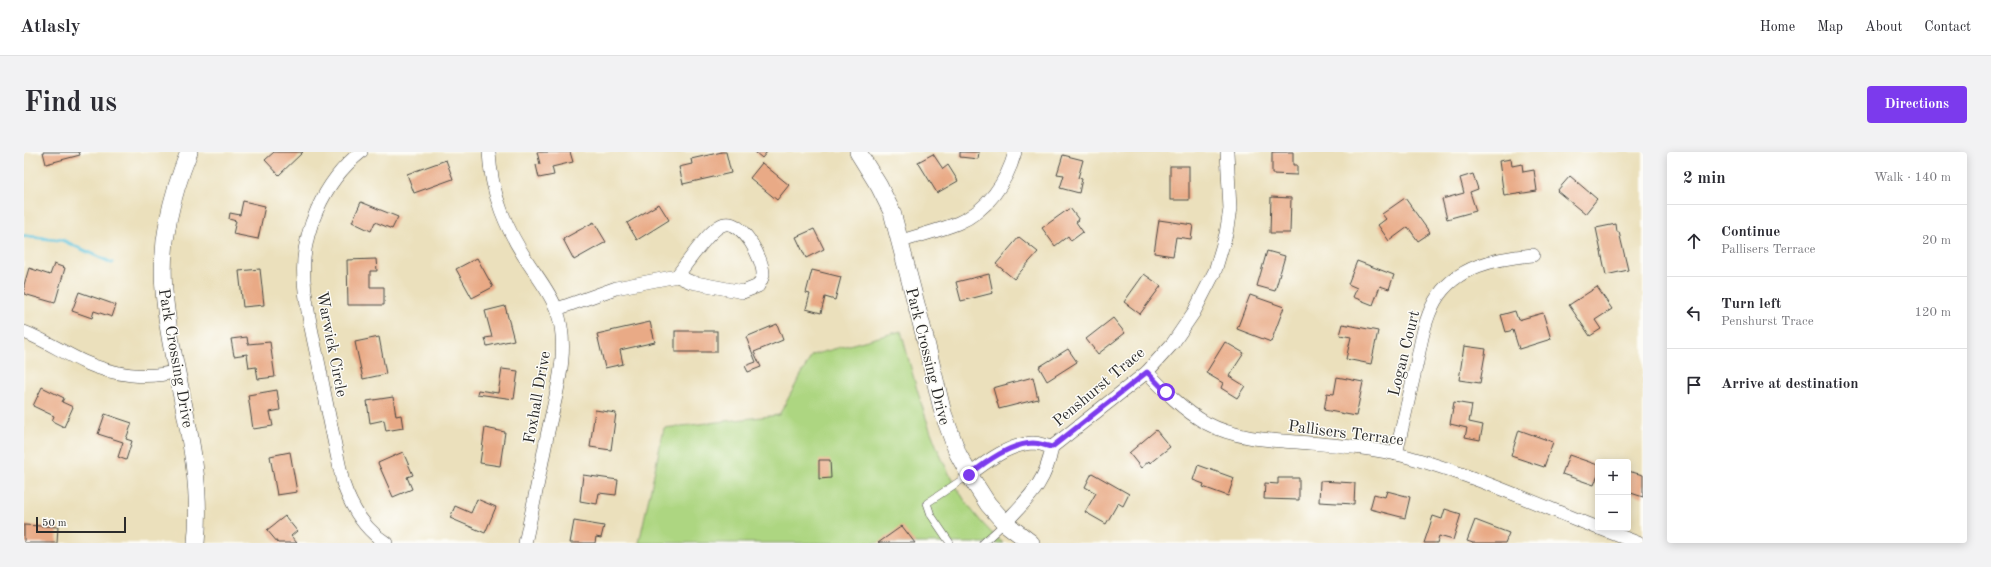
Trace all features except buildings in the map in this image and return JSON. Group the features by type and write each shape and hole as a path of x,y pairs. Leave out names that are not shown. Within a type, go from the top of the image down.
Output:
{"street":[{"name":"Park Crossing Drive","path":"189,152 174,193 164,251 165,305 196,470 199,517 196,543"},
{"name":"Warwick Circle","path":"361,152 339,174 321,202 312,224 306,248 304,280 315,346 343,483 349,500 359,517 372,532 386,543"},
{"name":"Foxhall Drive","path":"489,152 492,182 503,218 514,241 557,309 562,333 561,366 525,543"},
{"name":"Park Crossing Drive","path":"858,152 879,186 892,212 943,413 958,454 969,475 988,504 1005,523 1031,543"},
{"path":"899,242 958,223 974,214 988,202 1004,182 1015,152"},
{"name":"Penshurst Trace","path":"1005,523 1038,488 1049,464 1052,447 1147,372 1173,343 1194,312 1215,271 1224,247 1230,209 1227,152"},
{"path":"557,309 616,288 677,276 691,282 743,292 758,286 763,276 761,261 751,242 737,227 726,224 717,227 705,239 677,276"},
{"name":"Logan Court","path":"1396,454 1428,316 1440,294 1451,282 1475,267 1508,257 1533,255"},
{"path":"24,332 85,363 103,368 132,375 149,376 177,371"},
{"name":"Pallisers Terrace","path":"1147,372 1188,412 1207,424 1222,430 1242,436 1338,445 1396,454 1458,474 1595,526"},
{"name":"Penshurst Trace","path":"969,475 987,461 1013,448 1034,443 1052,447"},
{"name":"Pallisers Terrace","path":"1607,531 1638,543"}],"lane":[{"path":"950,543 931,515 927,503 969,475"},
{"path":"983,543 1005,523"}],"green space":[{"path":"901,331 917,388 936,446 964,499 982,522 1003,543 639,543 664,428 779,415 812,355"}],"waterway":[{"path":"24,236 62,240 112,263"}],"route":[{"path":"969,475 987,461 1013,448 1034,443 1052,447 1147,372 1166,392"}]}
